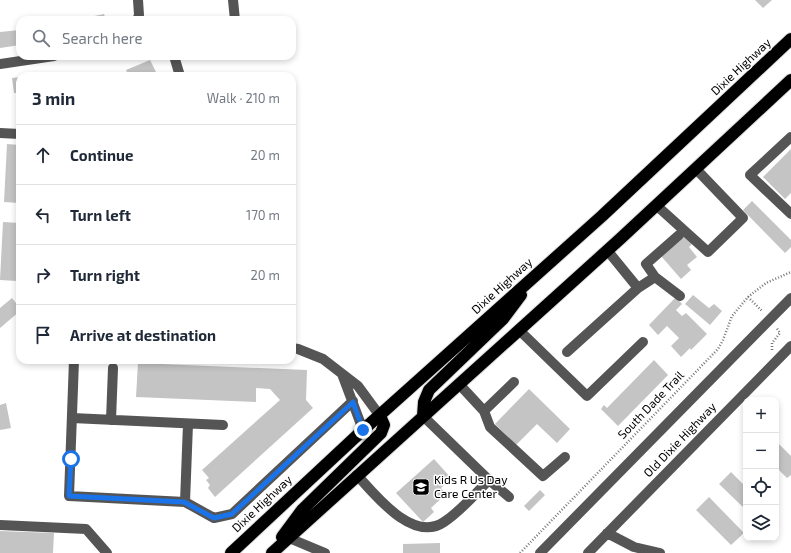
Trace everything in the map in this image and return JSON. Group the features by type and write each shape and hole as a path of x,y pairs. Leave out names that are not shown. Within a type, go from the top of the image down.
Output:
{"highway":[{"name":"Dixie Highway","path":"231,553 363,430 664,158 791,39"},
{"path":"271,553 607,250 791,80"},
{"path":"423,416 424,402 429,390 504,319 536,275"},
{"path":"271,553 302,510 380,433 384,425 380,416"}],"street":[{"path":"138,0 139,16"},
{"path":"233,0 235,16"},
{"path":"0,64 27,60"},
{"path":"175,60 179,72"},
{"path":"0,133 16,134"},
{"path":"791,137 750,174 791,214"},
{"path":"656,205 708,252 743,218 696,169"},
{"path":"679,235 646,264 655,277 680,296"},
{"path":"607,250 638,288"},
{"path":"567,352 638,288 655,277"},
{"path":"540,553 791,298"},
{"path":"519,330 587,396 644,342"},
{"path":"296,349 323,359 358,386 380,416"},
{"name":"Old Dixie Highway","path":"588,553 790,350"},
{"path":"74,364 69,496 184,502 214,518 232,514 353,402"},
{"path":"111,420 113,368"},
{"path":"342,374 363,430"},
{"path":"484,411 514,382"},
{"path":"459,384 484,411 490,427 543,476 565,457"},
{"path":"423,416 489,480 509,497"},
{"path":"72,418 223,425"},
{"path":"184,502 188,424"},
{"path":"357,475 379,499 406,522 416,526 426,527 443,523 472,498 489,480"},
{"path":"0,525 86,529 107,553"},
{"path":"607,533 634,547 660,553"},
{"path":"289,538 325,553"}],"path":[{"name":"South Dade Trail","path":"520,553 718,349 724,340 732,316 748,297 766,283 791,272"},
{"path":"748,297 761,310"},
{"path":"774,354 771,345 779,334 778,329"}],"building":[{"path":"755,0 772,0 763,8"},
{"path":"104,14 105,16 94,16"},
{"path":"16,30 16,46 0,48 0,32"},
{"path":"150,60 156,72 127,72 126,70"},
{"path":"12,78 16,78 16,93 14,93"},
{"path":"7,144 16,145 16,203 4,202"},
{"path":"791,149 791,193 785,199 763,177"},
{"path":"752,201 791,240 791,247 785,253 743,210"},
{"path":"3,222 16,223 16,281 0,280"},
{"path":"685,236 692,244 689,247 697,257 687,265 691,270 681,279 661,256"},
{"path":"693,295 709,308 714,304 722,311 710,325 685,304"},
{"path":"676,297 682,304 676,310 682,316 686,313 707,334 691,350 690,348 681,357 671,346 679,338 667,326 658,335 649,325"},
{"path":"12,298 16,303 16,314 0,328 0,308"},
{"path":"654,360 668,375 618,426 601,409 604,405 607,408"},
{"path":"138,364 307,370 306,400 313,408 215,497 208,488 210,485 206,480 209,478 202,470 280,400 270,389 256,388 256,402 136,397"},
{"path":"529,389 570,429 557,443 537,424 516,445 495,424"},
{"path":"6,403 11,428 0,430 0,405"},
{"path":"779,444 791,456 791,475 787,478 779,470"},
{"path":"434,459 451,478 441,488 446,494 431,508 434,512 423,522 396,493"},
{"path":"731,472 743,484 743,507 719,484"},
{"path":"540,490 545,495 529,511 524,506"},
{"path":"709,497 743,532 743,534 731,545 696,510"},
{"path":"0,531 54,533 53,553 0,553"},
{"path":"440,543 440,553 403,553 403,544"}],"place":[{"name":"Kids R Us Day Care Center","path":"421,487"}],"route":[{"path":"71,459 69,496 184,502 214,518 232,514 353,402 363,430"}]}
